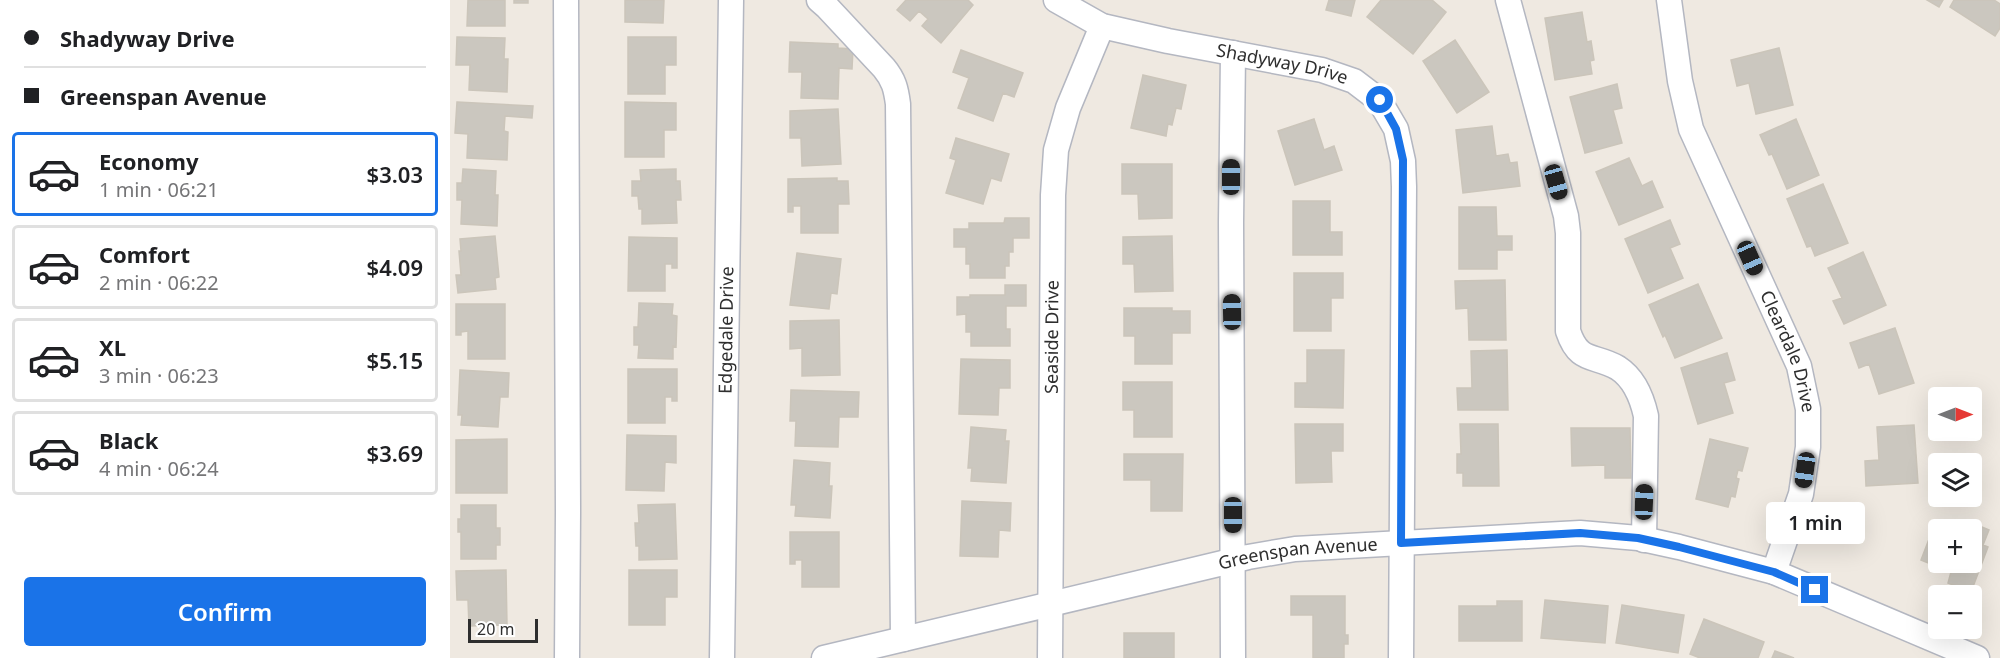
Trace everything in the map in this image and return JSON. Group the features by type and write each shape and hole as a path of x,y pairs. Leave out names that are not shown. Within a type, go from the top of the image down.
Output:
{"street":[{"path":"566,0 567,658"},
{"name":"Edgedale Drive","path":"722,658 731,0"},
{"path":"819,0 893,79 897,96 903,639"},
{"name":"Shadyway Drive","path":"1056,0 1102,26 1322,70 1354,81 1380,100 1396,129 1403,160 1404,187 1401,658"},
{"path":"1508,0 1566,216 1568,331 1572,343 1580,353 1592,360 1618,369 1634,384 1643,403 1646,416 1644,540"},
{"name":"Cleardale Drive","path":"1669,0 1680,81 1691,129 1799,366 1808,409 1808,447 1801,494 1774,572"},
{"name":"Seaside Drive","path":"1050,658 1053,195 1056,150 1068,108 1102,26"},
{"path":"1233,53 1231,211 1233,658"},
{"name":"Greenspan Avenue","path":"824,658 1233,560 1295,549 1580,533 1644,540 1679,547 1774,572 1977,658"}],"building":[{"path":"468,0 505,0 505,26 467,26"},
{"path":"514,0 528,0 528,3 514,3"},
{"path":"625,0 664,0 663,23 625,22"},
{"path":"906,0 968,0 973,5 941,43 922,26 928,19 919,11 910,21 897,10"},
{"path":"1329,0 1355,0 1351,16 1326,10"},
{"path":"1381,0 1432,0 1446,12 1413,54 1367,17"},
{"path":"1927,0 1943,0 1939,7"},
{"path":"1954,0 1994,0 2000,4 2000,28 1995,36 1950,7"},
{"path":"1582,12 1587,42 1591,41 1594,60 1590,61 1592,74 1555,80 1545,18"},
{"path":"457,37 505,38 504,59 508,59 507,92 469,90 470,65 456,65"},
{"path":"628,37 676,37 676,65 665,65 665,94 628,94"},
{"path":"1455,40 1489,92 1457,113 1423,61"},
{"path":"790,42 838,44 838,48 853,49 852,69 839,68 838,99 801,98 802,72 789,72"},
{"path":"1779,48 1793,105 1756,114 1749,83 1737,86 1731,60"},
{"path":"961,50 1023,73 1014,97 1003,93 993,121 958,108 969,78 953,72"},
{"path":"1143,75 1186,85 1181,109 1176,108 1172,125 1168,124 1166,136 1131,128"},
{"path":"1617,84 1622,108 1613,110 1622,143 1585,153 1570,97"},
{"path":"457,102 533,106 532,118 505,116 504,131 508,132 507,160 467,158 468,134 455,133"},
{"path":"625,102 676,103 676,130 664,130 664,157 625,157"},
{"path":"838,109 841,164 802,166 801,138 790,138 790,111"},
{"path":"1314,119 1324,150 1334,146 1342,170 1295,185 1278,131"},
{"path":"1796,119 1819,175 1787,189 1772,154 1769,155 1760,135"},
{"path":"1492,126 1496,156 1508,154 1510,163 1517,162 1520,186 1463,193 1456,130"},
{"path":"956,138 1009,154 1001,181 991,178 983,204 946,193 956,160 950,158"},
{"path":"1629,158 1642,186 1652,181 1663,207 1619,225 1596,172"},
{"path":"1122,164 1172,164 1172,218 1139,219 1138,194 1122,194"},
{"path":"463,169 496,171 497,226 461,224 462,200 457,200 457,183 462,183"},
{"path":"676,169 676,181 680,181 681,200 676,200 677,223 642,224 642,209 639,209 638,196 632,196 632,181 641,181 640,170"},
{"path":"837,178 837,181 848,181 849,204 838,204 838,233 801,233 801,206 793,206 793,212 788,212 788,179"},
{"path":"1823,184 1848,243 1815,256 1811,246 1807,247 1787,199"},
{"path":"1293,201 1330,201 1330,232 1342,232 1342,255 1293,255"},
{"path":"1459,207 1496,207 1497,236 1512,236 1512,250 1497,250 1497,269 1459,269"},
{"path":"1005,218 1029,218 1029,238 1013,238 1013,252 1009,252 1009,266 1005,266 1005,278 970,278 970,264 966,264 966,247 954,247 954,229 969,229 969,223 1004,223"},
{"path":"1670,220 1680,244 1670,248 1683,278 1648,293 1625,239"},
{"path":"495,236 499,277 495,278 496,289 458,293 456,275 461,275 460,239"},
{"path":"1172,236 1173,291 1135,292 1134,264 1123,264 1123,237"},
{"path":"629,237 677,238 677,268 672,268 672,264 665,264 665,291 628,291"},
{"path":"1863,252 1886,305 1844,324 1833,301 1842,298 1828,268"},
{"path":"797,253 841,259 837,294 831,293 829,309 790,305"},
{"path":"1294,273 1343,273 1343,298 1331,298 1331,331 1294,331"},
{"path":"1505,280 1506,340 1469,340 1468,308 1456,309 1455,281"},
{"path":"1698,284 1722,338 1675,358 1649,305"},
{"path":"1005,285 1026,285 1026,306 1006,306 1006,329 1010,329 1010,346 971,346 971,332 966,332 966,314 957,315 957,297 1005,295"},
{"path":"639,303 673,304 672,315 677,316 676,347 673,346 673,359 638,358 639,345 634,345 634,327 638,327"},
{"path":"456,304 505,304 505,359 468,359 468,331 456,335"},
{"path":"1124,308 1172,308 1172,311 1190,311 1190,333 1172,333 1172,364 1135,364 1135,336 1124,336"},
{"path":"839,320 840,375 802,376 802,348 790,349 790,321"},
{"path":"1895,328 1914,383 1879,394 1869,364 1859,368 1850,343"},
{"path":"1307,350 1344,350 1343,408 1295,407 1295,383 1307,383"},
{"path":"1507,350 1508,410 1458,410 1457,388 1472,388 1471,351"},
{"path":"1727,353 1735,380 1724,383 1733,413 1698,424 1681,368"},
{"path":"961,359 1010,360 1010,388 999,388 998,415 959,414"},
{"path":"628,369 677,369 677,401 672,401 672,397 665,397 665,423 628,423"},
{"path":"460,370 509,373 508,397 500,397 498,427 461,425 462,415 458,415"},
{"path":"1123,382 1172,382 1172,437 1134,437 1134,410 1123,410"},
{"path":"791,390 859,392 858,417 839,417 838,447 795,446 796,421 790,421"},
{"path":"1295,424 1343,424 1343,451 1331,451 1332,482 1296,483"},
{"path":"1460,424 1498,424 1499,486 1463,486 1463,473 1457,473 1457,454 1461,454"},
{"path":"1914,425 1918,483 1866,486 1865,461 1879,460 1877,427"},
{"path":"971,427 1006,430 1005,441 1009,441 1006,483 971,481 972,468 968,468"},
{"path":"1571,428 1630,428 1631,478 1605,478 1605,465 1572,466"},
{"path":"627,435 676,436 676,463 665,462 664,491 626,490"},
{"path":"507,439 507,493 456,493 456,440"},
{"path":"1710,439 1748,448 1742,471 1738,470 1736,478 1739,479 1735,497 1731,496 1728,507 1696,499"},
{"path":"1124,454 1183,454 1182,511 1151,511 1151,480 1124,480"},
{"path":"794,460 830,463 829,486 832,486 830,518 795,516 796,505 791,505"},
{"path":"962,501 1011,503 1010,531 999,530 998,557 960,556"},
{"path":"675,504 677,559 639,560 635,523 639,523 638,505"},
{"path":"461,505 496,505 496,528 500,528 500,545 496,545 496,559 461,559 461,532 458,532 458,519 461,519"},
{"path":"1982,527 1989,530 1983,545 1988,547 1982,563"},
{"path":"790,532 839,532 839,587 802,587 802,560 795,560 795,564 790,564"},
{"path":"1928,542 1928,563 1921,560"},
{"path":"506,570 507,625 469,626 468,600 457,600 456,571"},
{"path":"629,570 677,570 677,597 665,597 665,625 629,625"},
{"path":"1951,573 1978,573 1974,585 1948,583"},
{"path":"1291,596 1345,596 1345,635 1348,635 1348,644 1344,644 1344,658 1313,658 1313,615 1291,615"},
{"path":"1545,600 1608,606 1605,643 1541,638"},
{"path":"1497,601 1522,601 1522,641 1459,641 1459,606 1497,606"},
{"path":"1622,605 1684,615 1678,653 1616,643"},
{"path":"1704,619 1764,642 1758,658 1700,658 1690,654"},
{"path":"1124,633 1174,633 1174,658 1124,658"},
{"path":"1775,651 1794,658 1772,658"}],"route":[{"path":"1380,100 1396,129 1403,160 1401,543 1580,533 1638,538 1774,572 1815,590"}]}
